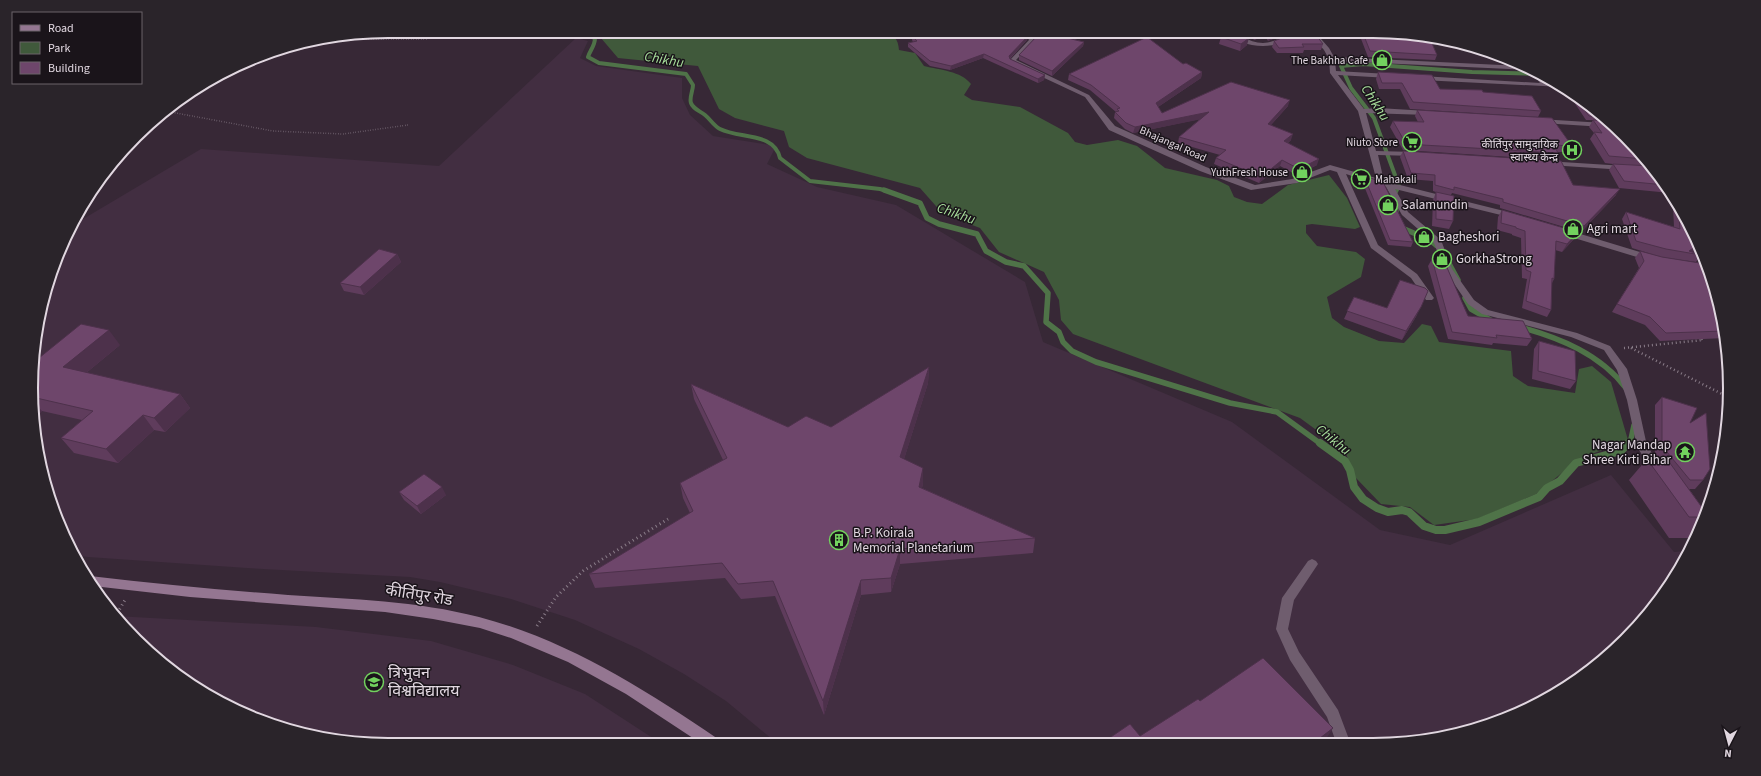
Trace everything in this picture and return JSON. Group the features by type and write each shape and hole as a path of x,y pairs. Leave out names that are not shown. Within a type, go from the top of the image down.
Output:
{"street":[{"name":"Bhajangal Road","path":"1031,38 1032,40 1022,48 1012,61 1087,96 1112,128 1176,158 1254,188 1294,181 1330,167 1385,184 1523,219"},
{"path":"1239,38 1249,43 1272,46 1286,38"},
{"path":"1317,38 1327,49 1332,59 1333,73 1362,111 1373,153 1385,184 1405,213 1438,242 1448,269 1471,302 1485,312 1574,335 1607,348 1622,369 1632,400 1642,447 1666,479"},
{"path":"1332,59 1512,67"},
{"path":"1333,73 1396,76"},
{"path":"1412,77 1546,85"},
{"path":"1362,111 1378,110 1433,114"},
{"path":"1535,120 1603,124"},
{"path":"1373,153 1423,154"},
{"path":"1539,162 1632,168"},
{"path":"1340,170 1374,246 1414,276 1429,298"},
{"path":"1558,230 1600,244 1660,260"},
{"path":"1312,564 1288,598 1282,629 1294,656 1333,714 1342,738"},
{"name":"कीर्तिपुर रोड","path":"98,583 189,592 374,604 432,612 481,624 528,640 570,657 665,711 704,738"}],"path":[{"path":"374,39 427,38"},
{"path":"172,112 273,131 343,134 408,125"},
{"path":"1607,348 1630,348 1703,340 1699,336"},
{"path":"1630,348 1723,394"},
{"path":"528,640 556,597 582,571 668,519"}],"shaded area":[{"path":"576,38 588,41 580,58 596,66 682,78 682,98 690,115 713,136 776,146 767,164 817,187 896,205 1025,282 1043,342 1232,422 1380,530 1450,545 1611,475 1674,552 1682,551 1651,601 1636,619 1604,651 1586,666 1548,691 1507,711 1464,726 1419,735 1373,738 771,738 726,701 684,674 639,649 575,620 511,599 440,582 410,577 247,568 81,556 65,522 50,479 41,434 38,388 41,342 50,297 65,254 81,220 201,149 439,166"},
{"name":"त्रिभुवन विश्वविद्यालय","path":"123,616 316,627 431,641 513,665 585,694 653,738 388,738 342,735 297,726 254,711 213,691 175,666 157,651"}],"green space":[{"path":"601,38 895,38 898,43 899,50 915,53 924,66 950,72 962,76 967,80 971,84 964,95 972,100 1020,107 1068,133 1075,142 1087,145 1118,140 1137,146 1165,168 1217,180 1229,186 1234,197 1247,202 1262,204 1288,185 1329,175 1347,198 1360,227 1355,229 1312,224 1306,225 1306,233 1317,246 1356,252 1365,259 1361,277 1327,297 1332,318 1344,327 1379,341 1404,343 1422,324 1431,326 1439,342 1511,351 1513,376 1528,386 1575,393 1579,369 1592,366 1611,382 1628,440 1579,459 1536,494 1477,519 1434,525 1410,507 1381,504 1355,477 1345,451 1300,418 1073,334 1061,320 1059,300 1044,272 999,252 980,228 943,214 920,188 807,158 789,147 784,131 735,118 719,109 698,66 618,58"}],"building":[{"path":"914,38 1026,38 1009,56 1010,59 1045,75 1038,79 984,54 951,66 930,61 908,43 917,41"},
{"path":"1035,38 1067,38 1084,42 1052,71 1019,55"},
{"path":"1145,38 1148,38 1183,64 1186,63 1202,72 1156,103 1162,113 1231,82 1290,100 1268,124 1293,134 1284,141 1319,159 1299,169 1282,160 1261,177 1216,158 1226,150 1179,137 1209,112 1135,127 1126,123 1115,112 1119,111 1117,109 1120,108 1091,85 1069,74"},
{"path":"1224,38 1249,38 1241,44"},
{"path":"1282,38 1318,38 1323,44 1302,44 1304,47 1279,48 1274,41"},
{"path":"1365,38 1396,39 1432,43 1437,55 1370,51"},
{"path":"1378,72 1432,75 1440,89 1482,90 1483,92 1532,96 1541,111 1413,102 1402,83 1382,83"},
{"path":"1583,108 1594,116 1589,116"},
{"path":"1417,110 1552,118 1572,146 1554,145 1558,153 1406,144 1393,121 1424,122"},
{"path":"1593,120 1598,120 1604,125 1637,158 1609,156 1594,132 1602,133"},
{"path":"1403,151 1561,161 1573,185 1620,189 1584,226 1503,202 1503,199 1454,187 1454,190 1435,185 1435,175 1411,173"},
{"path":"1613,164 1643,166 1657,184 1624,181"},
{"path":"1364,176 1383,182 1413,242 1390,240"},
{"path":"1436,192 1454,196 1453,221 1436,219"},
{"path":"1502,210 1578,232 1567,244 1556,241 1554,279 1552,278 1551,310 1526,301 1531,272 1526,270 1525,231 1501,223"},
{"path":"1626,212 1680,229 1679,219 1693,248 1689,251 1696,254 1666,249 1636,241"},
{"path":"379,249 397,254 360,287 340,283"},
{"path":"1640,251 1662,257 1699,263 1711,297 1718,331 1666,333 1650,317 1617,304 1644,261"},
{"path":"1442,256 1468,316 1523,321 1532,339 1496,335 1497,338 1452,332 1432,259"},
{"path":"1400,280 1425,288 1428,291 1421,307 1406,331 1347,311 1354,297 1387,308"},
{"path":"81,324 109,330 63,367 180,394 154,418 143,415 106,449 61,438 93,411 38,398 40,357"},
{"path":"1539,341 1575,351 1576,381 1538,371"},
{"name":"B.P. Koirala Memorial Planetarium","path":"929,367 900,457 923,468 919,487 1035,538 900,549 891,578 861,580 823,701 773,581 738,584 722,563 589,574 693,511 680,483 727,458 691,384 788,427 806,416 831,427"},
{"path":"1662,397 1697,408 1690,423 1706,413 1710,469 1703,480 1690,480 1662,446"},
{"path":"1647,459 1667,459 1702,507 1698,517 1689,517"},
{"path":"424,474 442,487 417,506 399,492"},
{"path":"1263,658 1333,728 1320,738 1109,738 1130,724 1140,736 1198,699 1200,701"}],"waterway":[{"name":"Chikhu","path":"595,38 588,57 599,63 686,74 693,85 691,101 695,108 720,129 764,140 771,144 777,150 780,158 810,181 886,191"},
{"name":"Chikhu","path":"1396,191 1399,186 1374,118 1351,88 1341,66 1363,64 1472,72 1527,74"},
{"name":"Chikhu","path":"1396,190 1394,194 1396,211"},
{"name":"Chikhu","path":"886,191 920,203 927,218 939,224 977,234 986,251 1006,262 1024,266 1048,293 1046,322 1059,332 1063,342 1072,351 1096,362 1230,403 1277,412 1321,444"},
{"name":"Chikhu","path":"1402,228 1430,240 1437,246"},
{"name":"Chikhu","path":"1446,258 1458,280"},
{"name":"Chikhu","path":"1465,298 1471,309 1492,321"},
{"name":"Chikhu","path":"1520,327 1550,336 1592,357 1616,376 1626,388"},
{"name":"Chikhu","path":"1627,444 1631,439 1634,425"},
{"name":"Chikhu","path":"1320,443 1345,461 1350,470 1354,487 1363,499 1377,508 1388,512 1402,510 1409,512 1424,526 1436,530 1445,530 1479,522 1539,497 1547,488 1560,481 1576,463 1621,451 1628,443"}],"place":[{"name":"The Bakhha Cafe","path":"1382,60"},
{"name":"Niuto Store","path":"1412,142"},
{"name":"कीर्तिपुर सामुदायिक स्वास्थ्य केन्द्र","path":"1572,150"},
{"name":"YuthFresh House","path":"1302,172"},
{"name":"Mahakali","path":"1361,179"},
{"name":"Salamundin","path":"1388,205"},
{"name":"Agri mart","path":"1573,229"},
{"name":"Bagheshori","path":"1424,237"},
{"name":"GorkhaStrong","path":"1442,259"},
{"name":"Nagar Mandap Shree Kirti Bihar","path":"1685,452"},
{"name":"B.P. Koirala Memorial Planetarium","path":"839,540"},
{"name":"त्रिभुवन विश्वविद्यालय","path":"374,682"}]}
